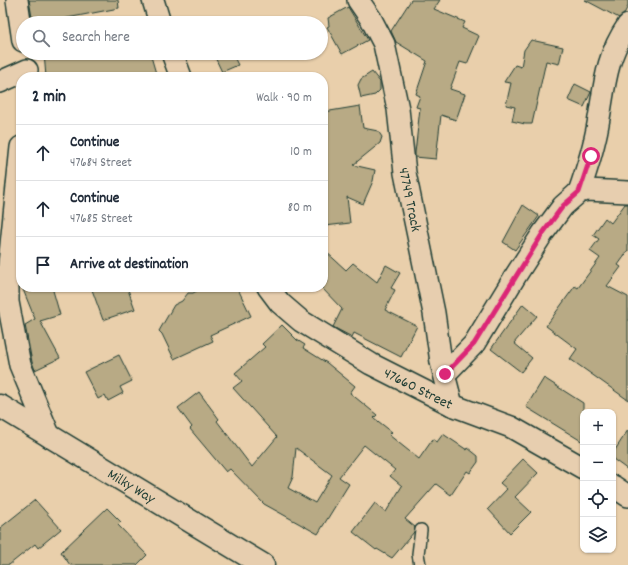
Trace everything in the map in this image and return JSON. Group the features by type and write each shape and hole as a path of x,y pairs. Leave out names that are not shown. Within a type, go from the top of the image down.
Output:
{"street":[{"path":"16,0 19,16"},
{"path":"153,0 158,16"},
{"name":"47749 Track","path":"358,0 384,44 398,109 405,173 428,281 441,362 452,405"},
{"path":"579,192 593,148 609,61 628,25"},
{"path":"175,60 179,72"},
{"path":"18,72 27,67"},
{"path":"0,82 16,73"},
{"path":"445,374 474,344 543,233 563,206 579,192 587,190 628,192"},
{"path":"16,196 8,274 8,302 20,364 50,437"},
{"name":"47660 Street","path":"272,292 280,303 301,321 371,364 452,405 511,427 580,466"},
{"name":"Milky Way","path":"0,406 263,565"},
{"path":"616,488 628,496"}],"lane":[{"path":"420,565 418,554 421,530"}],"building":[{"path":"29,0 118,0 119,8 77,16 32,16"},
{"path":"411,0 440,0 434,9 465,22 462,28 479,36 467,64 460,62 450,89 465,94 456,120 441,115 436,159 415,157 420,108 416,107 420,96 416,94 427,61 396,42 391,31"},
{"path":"585,0 628,0 628,6 624,14 619,18"},
{"path":"348,7 368,40 342,54 328,29 328,18"},
{"path":"531,40 563,47 559,64 546,61 532,124 525,124 512,121 515,107 506,105 511,83 504,82 515,65 521,67 524,50"},
{"path":"45,60 152,60 156,72 46,72"},
{"path":"216,60 236,60 238,65 222,72"},
{"path":"372,72 380,82 380,90 375,95 361,98 358,85 361,79"},
{"path":"575,84 591,92 584,107 568,100"},
{"path":"360,106 363,128 378,131 382,137 380,143 353,165 375,170 373,181 363,204 347,197 350,223 328,226 328,111"},
{"path":"625,204 628,204 628,251 618,265 621,267 607,286 628,297 628,400 570,359 577,349 546,326 575,286 578,288 600,258 590,251 599,239 593,235 605,218 611,223"},
{"path":"523,205 539,216 515,250 503,242"},
{"path":"328,254 346,270 353,263 377,282 386,265 400,273 391,288 395,290 385,310 417,326 401,357 354,333 352,337 333,327 342,309 326,292 328,292"},
{"path":"24,292 53,292 60,315 40,321 60,358 35,370 25,325 35,319"},
{"path":"93,292 129,292 135,309 103,320"},
{"path":"239,292 251,316 210,335 213,341 174,359 162,334 159,331 174,305 182,301 188,293"},
{"path":"523,304 537,316 514,343 532,358 521,372 491,349"},
{"path":"282,325 297,340 305,345 303,348 327,363 355,386 350,393 377,415 374,418 392,432 389,435 419,459 433,439 437,442 443,434 467,450 468,448 478,456 478,462 470,473 467,471 451,495 436,484 405,519 415,527 414,532 392,558 377,549 376,550 353,532 375,503 386,512 402,486 390,476 395,470 364,445 339,477 349,484 318,534 264,504 230,469 226,472 190,429 192,427 178,408 199,392 219,419 217,421 252,467 277,437 233,388 242,381 235,373 265,347 262,344","holes":["296,448 332,475 315,503 288,488 293,477"]},
{"path":"119,355 132,381 120,387 123,393 108,401 105,395 98,399 84,372"},
{"path":"544,378 583,403 583,409 580,409 580,440 526,407"},
{"path":"628,430 628,470 616,461 616,448"},
{"path":"523,459 538,473 515,497 531,512 510,533 488,509 507,489 500,483"},
{"path":"35,500 61,529 38,548 35,544 9,565 0,565 0,528"},
{"path":"107,508 121,522 118,525 147,555 137,565 70,565 61,552"}],"route":[{"path":"445,374 474,344 543,233 563,206 579,192 591,156"}]}
